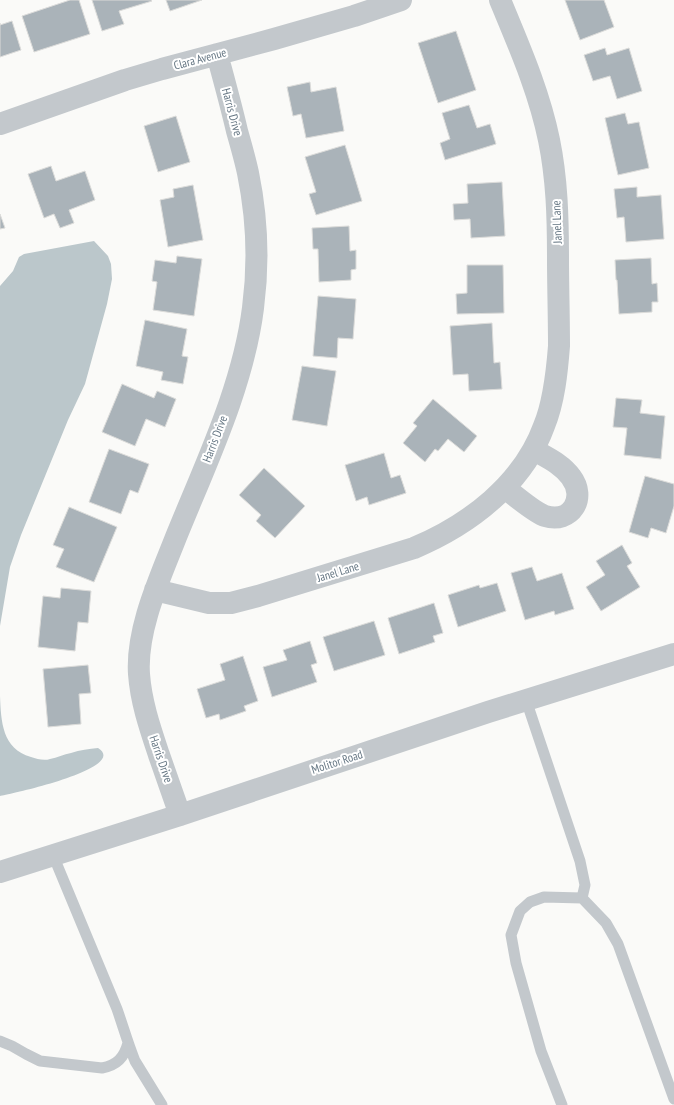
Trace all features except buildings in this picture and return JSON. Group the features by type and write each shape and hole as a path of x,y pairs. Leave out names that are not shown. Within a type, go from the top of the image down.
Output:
{"street":[{"name":"Clara Avenue","path":"0,124 125,80 354,16 401,0"},
{"name":"Janel Lane","path":"155,590 209,603 231,603 414,548 449,531 490,501 505,488 534,450 544,426 553,395 559,346 558,209 556,183 549,140 537,93 525,59 500,0"},
{"name":"Harris Drive","path":"180,815 142,698 140,679 140,649 144,628 155,590 214,443 236,383 247,345 253,309 256,262 256,232 248,171 217,54"},
{"path":"505,488 544,516 563,516 570,512 576,505 578,496 577,486 570,476 562,467 534,450"},
{"name":"Molitor Road","path":"0,872 180,815 526,700 674,654"}],"lane":[{"path":"526,700 580,861 585,884 582,898"},
{"path":"53,855 117,1009 135,1061 162,1105"},
{"path":"562,1105 541,1051 516,963 511,934 520,911 530,902 544,897 582,898 606,923 618,944 674,1099"},
{"path":"0,1041 40,1061 102,1068 116,1063 123,1056 128,1043"}],"shaded area":[{"path":"94,241 108,256 111,264 112,279 107,304 85,384 68,420 21,535 10,567 0,626 0,286 13,271 19,257 24,254"},
{"path":"0,696 1,715 5,733 14,748 21,753 40,760 45,760 78,751 98,748 103,756 98,764 65,779 0,796"}]}
